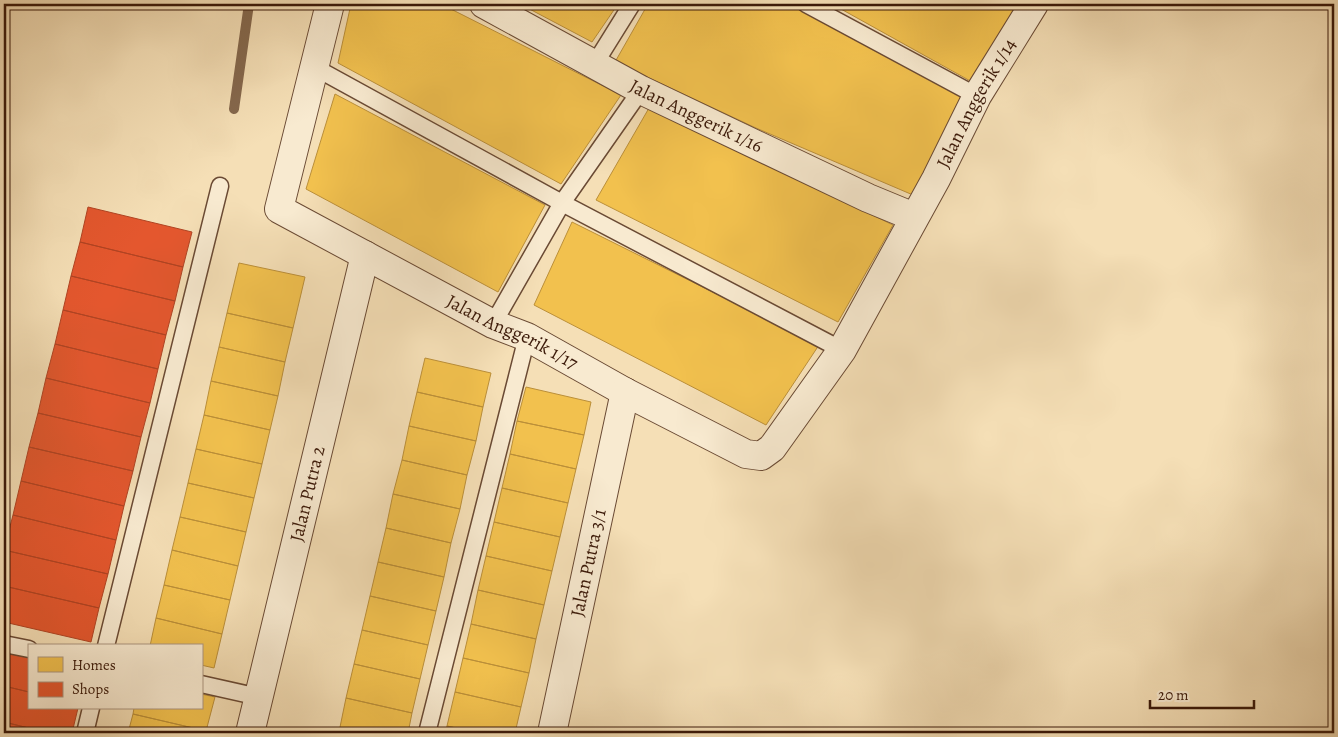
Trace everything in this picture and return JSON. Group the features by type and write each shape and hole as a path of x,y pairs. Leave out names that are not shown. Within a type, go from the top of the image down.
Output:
{"street":[{"path":"314,67 330,4"},
{"name":"Jalan Anggerik 1/16","path":"484,4 641,90 868,198 914,217"},
{"name":"Jalan Anggerik 1/14","path":"746,454 761,456 772,448 842,350 936,179 977,96 1034,4"},
{"name":"Jalan Anggerik 1/17","path":"314,67 279,210 493,324 526,337 625,392 746,454"},
{"name":"Jalan Putra 2","path":"250,733 365,255"},
{"name":"Jalan Putra 3/1","path":"552,733 625,392"}],"lane":[{"path":"594,65 632,4"},
{"path":"806,4 977,96"},
{"path":"314,67 562,203 842,350"},
{"path":"493,324 562,203 641,90"},
{"path":"106,644 220,186"},
{"path":"427,733 526,337"},
{"path":"4,644 28,649"},
{"path":"202,684 259,697"},
{"path":"85,733 91,710"}],"building: Homes":[{"path":"351,4 441,4 621,95 561,184 338,63"},
{"path":"520,4 618,4 592,42"},
{"path":"648,4 789,4 963,97 913,195 756,128 615,62"},
{"path":"832,4 1021,4 974,83"},
{"path":"335,94 545,205 498,292 306,189"},
{"path":"649,108 893,225 838,322 596,200"},
{"path":"572,222 819,345 766,425 534,305"},
{"path":"239,263 305,277 293,328 227,313"},
{"path":"227,313 293,328 285,362 219,347"},
{"path":"219,347 285,362 278,396 211,381"},
{"path":"425,358 491,373 483,407 417,392"},
{"path":"211,381 278,396 270,430 204,415"},
{"path":"526,387 591,402 584,435 517,421"},
{"path":"417,392 483,407 476,441 409,426"},
{"path":"204,415 270,430 262,464 196,449"},
{"path":"517,421 584,435 576,469 510,454"},
{"path":"409,426 476,441 467,475 402,460"},
{"path":"196,449 262,464 254,498 188,483"},
{"path":"510,454 576,469 568,503 502,488"},
{"path":"402,460 467,475 460,509 393,494"},
{"path":"188,483 254,498 246,532 180,517"},
{"path":"502,488 568,503 560,537 494,522"},
{"path":"393,494 460,509 451,543 386,528"},
{"path":"180,517 246,532 238,566 172,550"},
{"path":"494,522 560,537 552,571 486,556"},
{"path":"386,528 451,543 444,577 378,562"},
{"path":"172,550 238,566 230,600 164,585"},
{"path":"486,556 552,571 544,605 478,590"},
{"path":"378,562 444,577 436,611 370,596"},
{"path":"164,585 230,600 222,634 156,618"},
{"path":"478,590 544,605 536,639 471,624"},
{"path":"370,596 436,611 428,645 362,630"},
{"path":"156,618 222,634 214,668 202,665 202,644 150,644"},
{"path":"471,624 536,639 529,673 463,658"},
{"path":"362,630 428,645 420,679 354,664"},
{"path":"463,658 529,673 521,707 455,692"},
{"path":"354,664 420,679 412,713 346,698"},
{"path":"455,692 521,707 515,733 479,733 447,726"},
{"path":"202,694 215,697 206,731 133,714 134,710 202,710"},
{"path":"346,698 412,713 408,733 339,732"},
{"path":"133,714 206,731 206,733 128,733"},
{"path":"447,726 479,733 445,733"}],"building: Shops":[{"path":"88,207 192,232 183,267 80,242"},
{"path":"80,242 183,267 175,301 71,276"},
{"path":"71,276 175,301 166,335 63,310"},
{"path":"63,310 166,335 158,369 55,344"},
{"path":"55,344 158,369 150,403 46,378"},
{"path":"46,378 150,403 141,437 38,413"},
{"path":"38,413 141,437 133,471 29,447"},
{"path":"29,447 133,471 124,506 21,481"},
{"path":"21,481 124,506 116,540 13,515"},
{"path":"13,515 116,540 108,574 4,550"},
{"path":"4,550 108,574 99,608 4,586"},
{"path":"4,586 99,608 91,642 4,622"},
{"path":"4,650 28,656 28,692 4,686"},
{"path":"4,686 28,692 28,710 78,710 72,733 49,733 4,722"},
{"path":"4,722 49,733 4,733"}],"waterway":[{"path":"234,109 249,4"}]}
